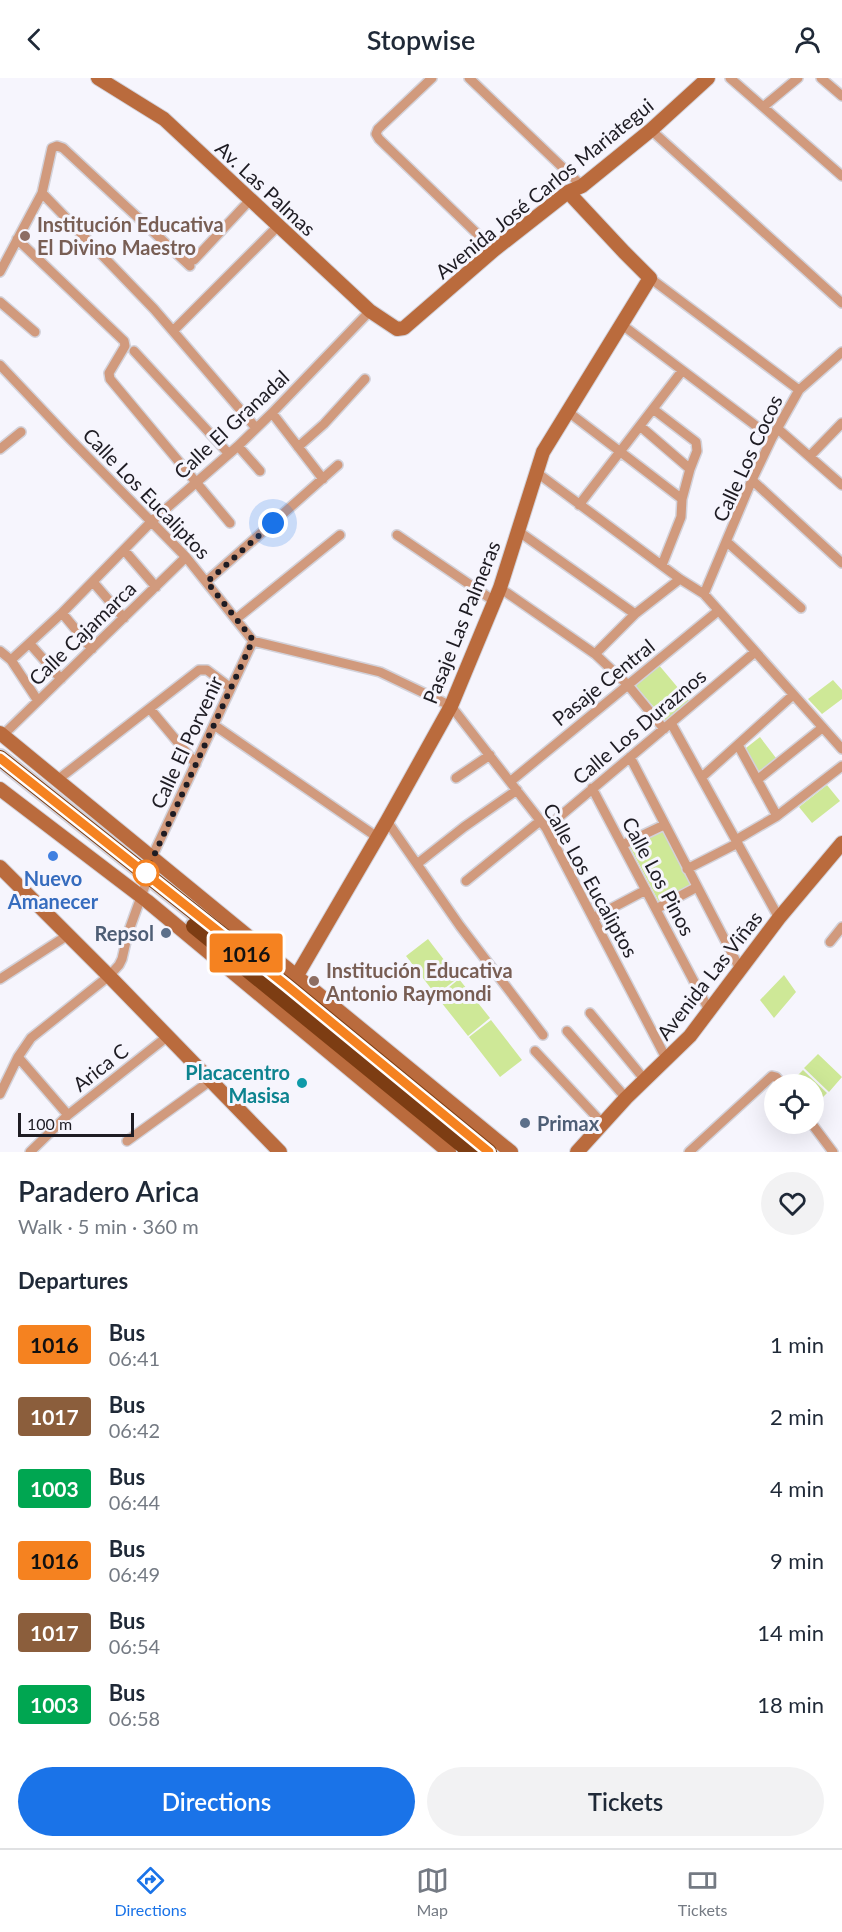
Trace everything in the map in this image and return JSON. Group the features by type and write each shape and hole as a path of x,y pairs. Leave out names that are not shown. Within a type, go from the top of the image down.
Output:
{"highway":[{"path":"0,758 286,985 489,1152"},
{"path":"0,768 143,891 471,1152"}],"street":[{"name":"Av. Las Palmas","path":"98,78 164,119 370,311 397,329 404,328"},
{"path":"432,78 378,129 376,134 494,250"},
{"path":"469,78 575,189 624,252 650,278 799,390"},
{"name":"Avenida José Carlos Mariategui","path":"404,328 494,250 651,130 708,78"},
{"path":"730,78 842,176"},
{"path":"763,107 798,78"},
{"path":"821,78 842,96"},
{"path":"651,130 842,303"},
{"path":"0,272 42,193 52,148 57,146 63,148 192,263 250,200"},
{"path":"42,193 154,309 256,428"},
{"path":"173,331 278,226"},
{"path":"17,239 124,341 125,346 108,376 230,523"},
{"name":"Pasaje Las Palmeras","path":"296,977 387,821 451,705 500,588 543,452 650,278"},
{"path":"0,302 35,332"},
{"name":"Calle El Granadal","path":"11,660 62,613 152,521 272,413 370,311"},
{"path":"621,324 772,438"},
{"path":"134,351 229,454"},
{"name":"Calle Los Cocos","path":"704,594 752,480 799,390 842,352"},
{"name":"Calle Los Eucaliptos","path":"0,365 186,557 253,640 380,672 451,705 543,824 667,1060"},
{"path":"579,505 682,372"},
{"path":"298,447 324,424 365,379"},
{"path":"653,409 696,442 697,451 682,499 681,517 662,565"},
{"path":"567,411 682,499"},
{"path":"272,413 323,478"},
{"path":"810,456 842,423"},
{"path":"640,426 690,469"},
{"path":"778,429 842,485"},
{"path":"0,448 21,432"},
{"path":"238,446 260,471"},
{"path":"207,582 338,465"},
{"path":"536,472 680,579 704,594 842,749"},
{"path":"752,480 842,563"},
{"path":"519,531 635,614"},
{"path":"236,619 340,535"},
{"path":"397,535 494,601"},
{"path":"727,542 801,608"},
{"path":"124,550 156,587"},
{"name":"Calle Cajamarca","path":"1,734 186,557"},
{"path":"595,654 635,614 680,579"},
{"path":"93,582 124,618"},
{"path":"500,588 595,654 667,726 702,777 779,918"},
{"name":"Pasaje Central","path":"511,782 718,611"},
{"path":"62,613 92,649"},
{"name":"Calle El Porvenir","path":"151,858 253,640"},
{"path":"30,644 61,679"},
{"path":"0,651 11,660 38,701"},
{"name":"Calle Los Duraznos","path":"466,881 630,758 755,652"},
{"path":"56,781 203,668 231,688"},
{"path":"702,777 793,695"},
{"path":"150,709 196,764"},
{"path":"214,725 377,837"},
{"path":"757,780 822,728"},
{"path":"1,734 511,1152"},
{"path":"738,745 777,816"},
{"path":"456,778 490,755"},
{"path":"630,758 740,969"},
{"path":"687,869 777,816 842,766"},
{"name":"Calle Los Pinos","path":"592,788 710,1012"},
{"path":"0,789 143,891 449,1152"},
{"path":"417,864 517,790"},
{"path":"387,821 460,926 543,1035"},
{"path":"622,845 664,825"},
{"name":"Avenida Las Viñas","path":"577,1152 627,1098 667,1060 710,1012 779,918 842,843"},
{"path":"0,867 280,1152"},
{"path":"656,909 697,887"},
{"path":"593,918 646,890"},
{"path":"0,1094 18,1057 31,1038 109,976 119,965 143,891"},
{"path":"830,942 842,927"},
{"path":"0,979 68,935"},
{"path":"590,1013 645,1080"},
{"path":"567,1030 627,1098"},
{"name":"Arica C","path":"30,1152 68,1115 168,1036"},
{"path":"535,1051 603,1124"},
{"path":"18,1057 68,1115"},
{"path":"127,1141 210,1081"},
{"path":"688,1152 764,1083"},
{"path":"820,1134 833,1152"}],"green space":[{"path":"658,664 690,702 666,721 634,684"},
{"path":"833,680 842,690 842,699 822,714 808,699"},
{"path":"760,737 776,758 758,772 746,748"},
{"path":"827,785 840,801 812,823 799,807"},
{"path":"663,828 693,886 660,904 629,845"},
{"path":"428,939 458,978 436,995 406,956"},
{"path":"784,975 796,992 774,1018 760,1000"},
{"path":"459,979 490,1018 468,1036 437,997"},
{"path":"491,1020 522,1060 500,1077 469,1037"},
{"path":"818,1054 842,1077 829,1092 824,1087 824,1074 810,1074 804,1068"}],"bus line":[{"name":"1016","path":"0,758 286,985 489,1152"}],"place":[{"name":"Institución Educativa El Divino Maestro","path":"25,236"},
{"name":"Nuevo Amanecer","path":"53,856"},
{"name":"Repsol","path":"166,933"},
{"name":"Institución Educativa Antonio Raymondi","path":"314,981"},
{"name":"Placacentro Masisa","path":"302,1083"},
{"name":"Primax","path":"525,1123"}],"route":[{"path":"146,873 253,640 207,582 273,523"}]}
